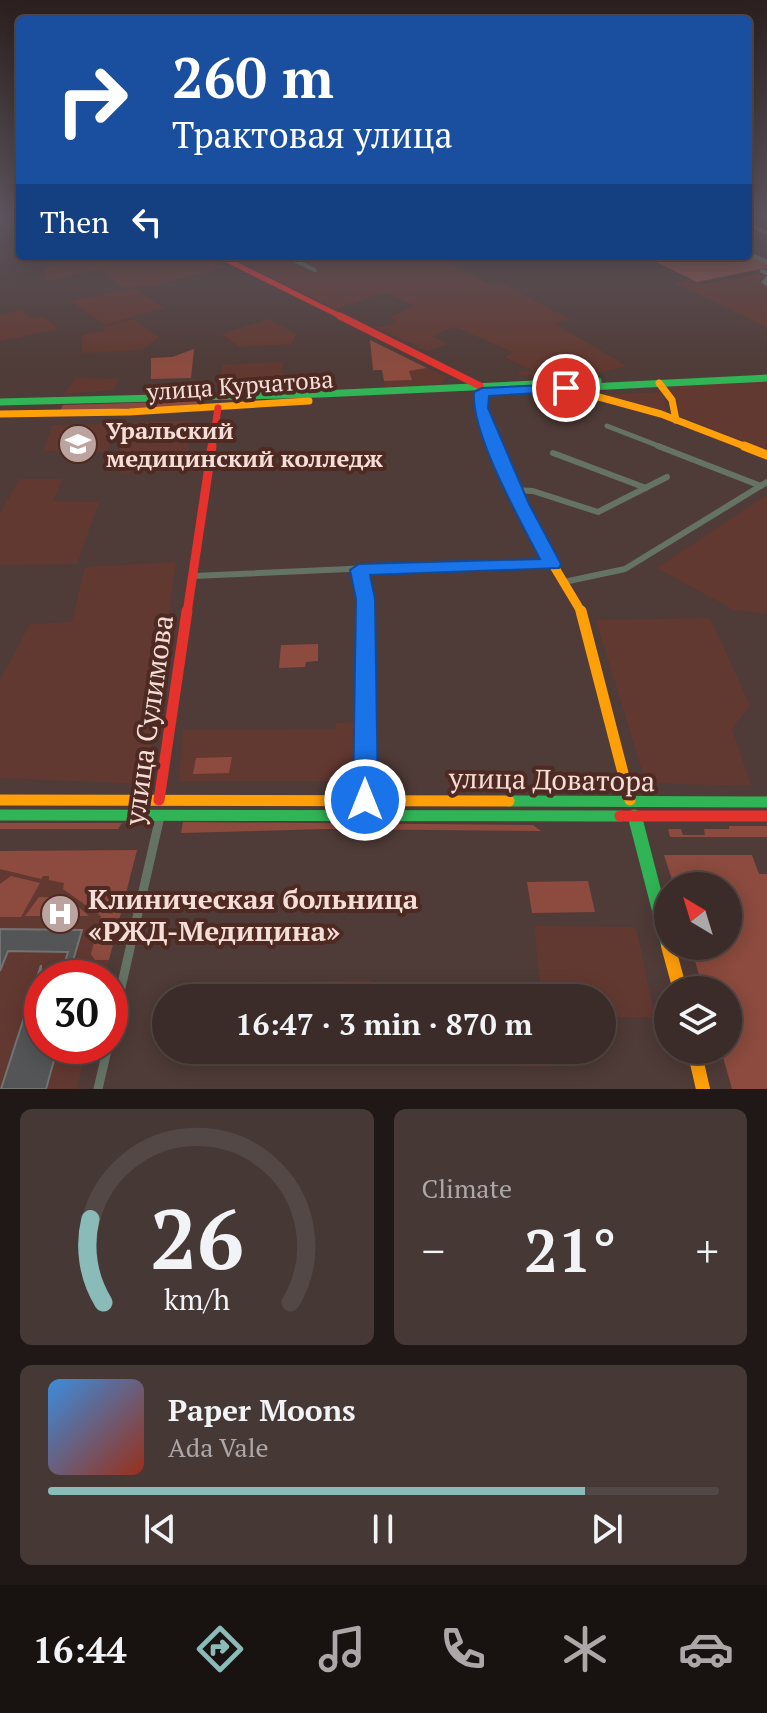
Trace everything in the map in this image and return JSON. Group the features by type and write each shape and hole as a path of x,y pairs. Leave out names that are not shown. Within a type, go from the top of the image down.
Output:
{"main road":[{"path":"240,267 481,389 571,388 766,378"},
{"path":"481,389 598,381"},
{"path":"659,383 672,400 676,420"},
{"path":"527,384 571,388 676,420 767,455"},
{"path":"481,389 481,408 514,490 552,564 583,615 654,891"},
{"name":"улица Курчатова","path":"0,402 481,389"},
{"name":"улица Курчатова","path":"0,414 218,408 481,389"},
{"name":"улица Сулимова","path":"160,815 159,800 219,397"},
{"name":"улица Доватора","path":"0,800 767,802"},
{"name":"улица Доватора","path":"0,815 767,816"},
{"path":"697,1064 703,1089"}],"street":[{"path":"308,267 315,270"},
{"path":"607,426 764,484"},
{"path":"553,453 646,488"},
{"path":"514,490 533,491 598,512 667,477"},
{"path":"564,582 625,569 764,484"},
{"path":"193,576 552,564"},
{"path":"359,570 364,581 366,614 365,800"},
{"name":"улица Сулимова","path":"127,960 160,815"},
{"path":"98,1089 104,1064"}],"shaded area":[{"path":"48,267 226,267 150,286 123,288 100,269 47,281 44,272"},
{"path":"249,267 305,267 316,272 320,270 313,267 457,267 493,286 503,284 570,319 555,324 627,366 594,374 519,375 517,372 532,371 505,357 513,352 455,327 432,336 448,344 428,351 375,327 391,326 396,321 389,317 415,306 386,293 336,309"},
{"path":"666,267 767,267 767,268 697,282"},
{"path":"763,272 767,276 760,281 767,286 767,328 674,282 691,279 703,284"},
{"path":"134,289 165,308 105,325 70,301"},
{"path":"21,310 33,319 43,316 59,329 0,341 0,315"},
{"path":"133,319 159,337 141,350 82,353 82,335 104,331 104,327"},
{"path":"269,319 296,334 292,344 240,347 221,334"},
{"path":"370,340 427,368 409,371 412,380 384,381 382,370 373,370"},
{"path":"194,349 191,378 151,379 151,358 172,357"},
{"path":"282,362 283,377 277,377 277,382 220,384 222,365"},
{"path":"427,368 447,377 440,384 385,387 384,381 412,380 409,371"},
{"path":"76,378 118,379 114,390 64,394"},
{"path":"767,381 767,451 679,416 677,401 666,387"},
{"path":"662,392 668,414 596,395"},
{"path":"201,401 200,406 60,411 63,405"},
{"path":"192,420 186,469 120,473 128,457 119,452 128,423"},
{"name":"Уральский медицинский колледж","path":"120,424 107,452 44,451 52,425"},
{"path":"20,479 62,479 53,501 99,502 77,564 0,565 0,513"},
{"path":"767,495 767,614 734,610 657,568"},
{"path":"176,562 146,784 0,778 0,680 30,624 72,622 85,567"},
{"path":"710,618 750,705 732,729 751,786 646,783 596,620"},
{"path":"318,644 318,661 306,662 305,667 279,668 281,645"},
{"path":"360,722 361,781 179,781 183,730 336,729 336,723"},
{"path":"232,757 229,773 193,774 196,758"},
{"path":"183,822 533,825 541,831 326,829 181,833"},
{"path":"0,823 122,823 118,829 0,829"},
{"path":"729,826 767,826 767,837 670,837 668,829 681,829 683,835 705,835 704,829 729,829"},
{"name":"Клиническая больница «РЖД-Медицина»","path":"137,850 109,960 24,960 24,1064 83,1064 77,1089 0,1089 0,851"},
{"path":"137,850 109,960 95,960 91,954 101,916 63,889 64,883 49,880 49,876 41,879 0,869 0,851"},
{"path":"664,855 752,855 759,874 767,874 767,1089 732,1089 725,1064 742,1064 742,976 699,976 695,960 742,960 742,872 669,872"},
{"path":"11,876 40,883 21,917 0,917 0,884"},
{"path":"588,881 595,912 532,913 527,882"},
{"path":"39,897 68,898 89,916 25,916"},
{"path":"534,926 636,927 654,1017 616,1017 616,984 540,984"},
{"path":"372,980 372,984 254,984"},
{"path":"548,1064 548,1067 508,1066"}],"building":[{"path":"0,929 82,930 73,960 66,960 68,952 8,951 0,971"},
{"path":"24,1018 24,1064 53,1064 46,1089 1,1089"}],"traffic: fast":[{"path":"589,387 767,378"},
{"path":"0,402 321,394 598,381"},
{"path":"509,801 767,802"},
{"path":"0,815 620,816"},
{"path":"634,815 654,891"}],"traffic: slow":[{"path":"659,383 672,400 676,420"},
{"path":"566,388 661,414 767,455"},
{"path":"482,392 481,408 534,533 583,615 630,800"},
{"path":"0,414 129,412 309,401"},
{"path":"0,800 509,801"},
{"path":"672,960 676,976"},
{"path":"697,1064 703,1089"}],"traffic: jam":[{"path":"241,267 480,386"},
{"path":"159,800 218,408"},
{"path":"620,816 767,816"}],"place":[{"name":"Уральский медицинский колледж","path":"78,444"},
{"name":"Клиническая больница «РЖД-Медицина»","path":"60,914"}],"route":[{"path":"365,800 368,704 366,599 359,570 552,564 520,504 497,448 481,408 482,392 566,388"}]}
